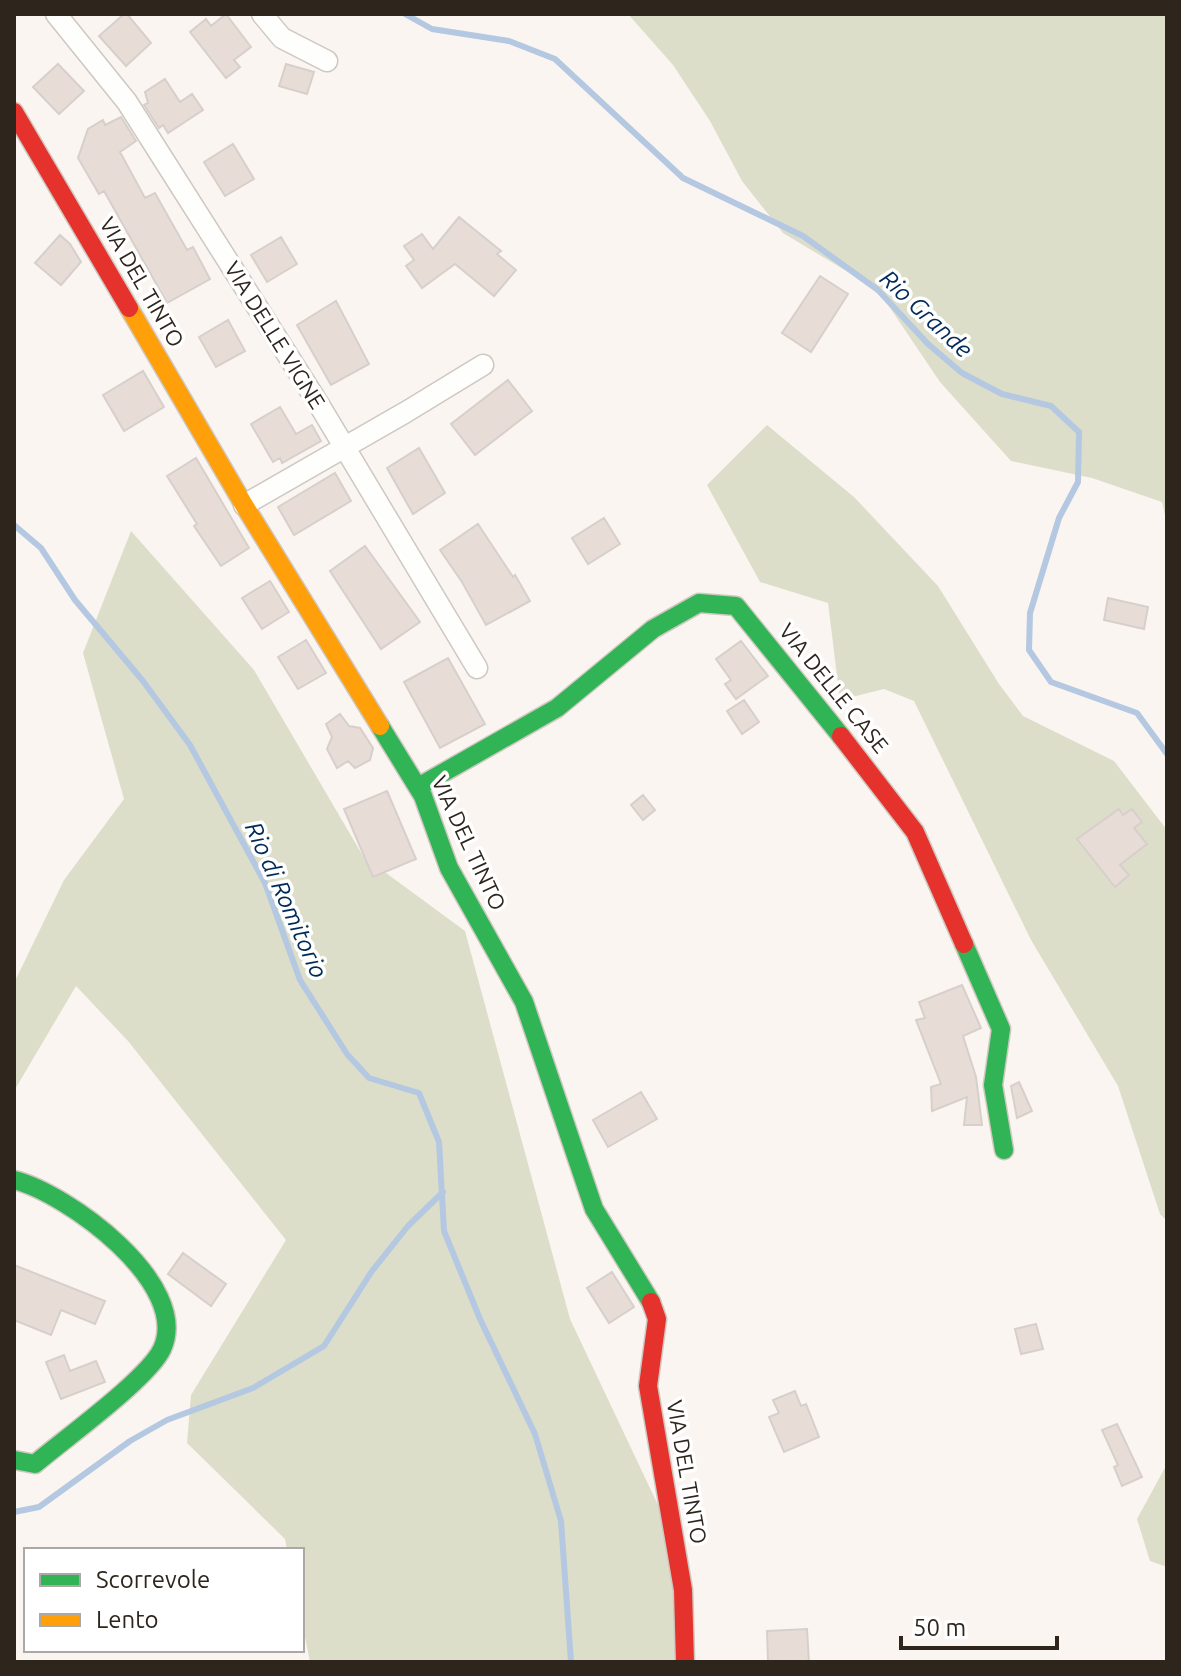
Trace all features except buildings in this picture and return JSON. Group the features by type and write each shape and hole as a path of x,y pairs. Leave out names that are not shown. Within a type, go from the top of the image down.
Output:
{"street":[{"name":"VIA DELLE VIGNE","path":"56,14 127,102 345,448 477,668"},
{"path":"262,14 282,38 327,61"},
{"name":"VIA DEL TINTO","path":"14,112 244,505 418,787 449,868 524,1002 594,1209 652,1303 657,1319 648,1386 683,1590 685,1662"},
{"path":"244,505 483,365"},
{"name":"VIA DELLE CASE","path":"418,787 557,708 653,629 699,603 736,606 881,785 915,832 1001,1029 993,1085 1004,1150"},
{"path":"14,1180 47,1192 128,1252 145,1270 164,1307 165,1331 162,1351 145,1369 35,1464 14,1460"}],"green space":[{"path":"628,14 1167,14 1167,524 1162,502 1092,478 1011,461 940,382 878,290 783,233 742,181 710,121 673,65"},
{"path":"767,425 854,497 938,586 999,684 1023,716 1114,761 1167,830 1167,1221 1160,1214 1118,1086 1031,940 914,701 884,689 840,700 828,603 760,582 707,485"},
{"path":"131,531 254,670 363,856 465,931 570,1319 666,1522 681,1662 310,1662 304,1632 304,1548 287,1548 285,1539 187,1443 191,1395 286,1240 128,1041 76,986 14,1091 14,983 64,880 124,799 83,653"},
{"path":"1167,1464 1167,1567 1150,1561 1137,1519"}],"waterway":[{"name":"Rio Grande","path":"405,14 432,29 509,41 555,59 683,178 803,236 878,290 928,344 962,373 1002,394 1051,406 1079,432 1078,482 1059,518 1030,613 1029,650 1051,682 1137,713 1167,754"},
{"name":"Rio di Romitorio","path":"14,525 41,548 75,600 143,681 190,745 265,883 300,980 347,1054 369,1078 419,1093 439,1142 444,1231 480,1319 535,1434 561,1521 571,1662"},
{"path":"14,1512 39,1507 130,1441 167,1420 253,1388 324,1346 372,1271 408,1226 443,1192"}],"traffic: fast":[{"path":"418,787 557,708 653,629 699,603 736,606 841,736"},
{"path":"380,726 423,796 449,868 524,1002 594,1209 651,1302"},
{"path":"964,944 1001,1029 993,1085 1004,1150"},
{"path":"14,1180 64,1203 119,1245 142,1270 159,1297 166,1324 162,1349 154,1362 123,1392 35,1464 14,1460"}],"traffic: slow":[{"path":"129,308 244,505 380,726"}],"traffic: jam":[{"path":"14,112 129,308"},
{"path":"841,736 915,832 964,944"},
{"path":"651,1302 657,1319 648,1386 683,1590 685,1662"}]}
